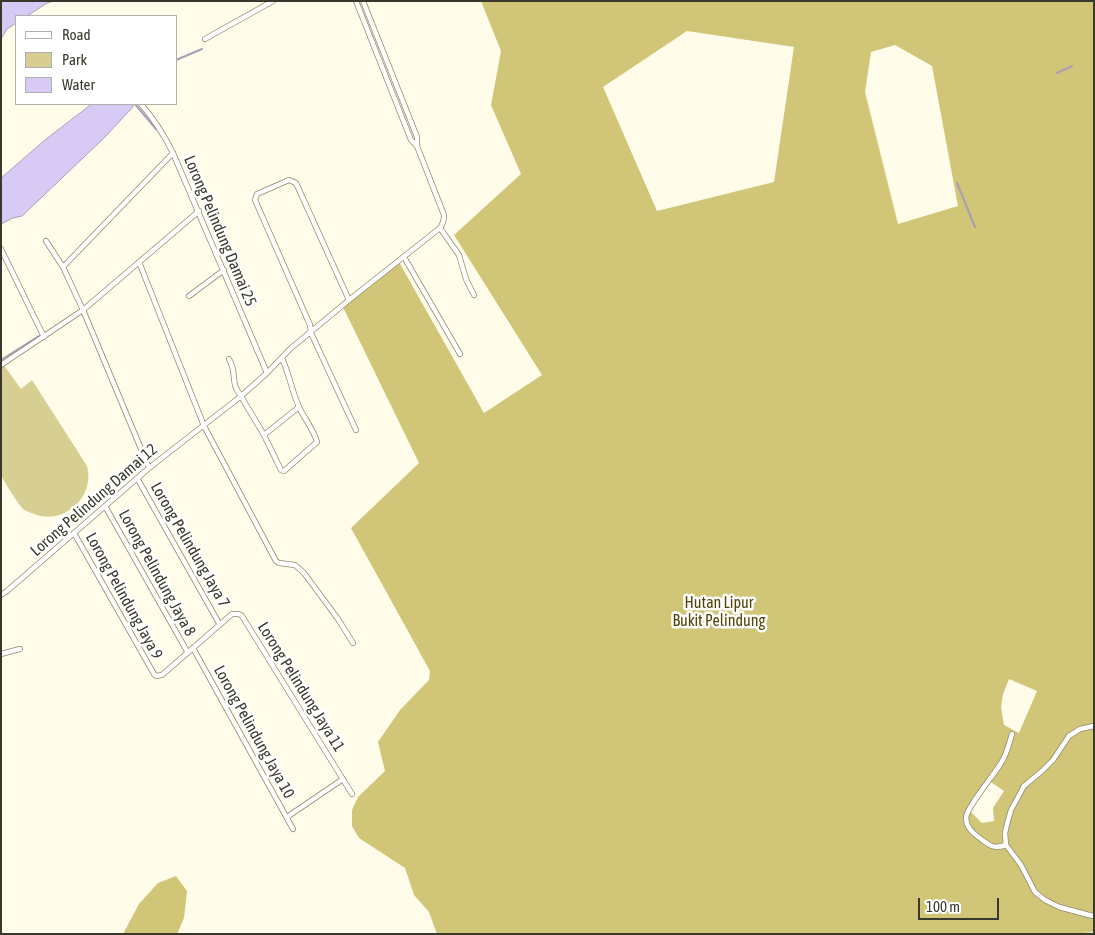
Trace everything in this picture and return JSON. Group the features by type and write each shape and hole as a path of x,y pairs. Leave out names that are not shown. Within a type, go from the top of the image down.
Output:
{"street":[{"path":"205,39 272,1"},
{"path":"356,1 411,140 417,146"},
{"path":"363,1 417,137 417,146 444,215 444,222 440,228 458,255 466,280 474,295"},
{"name":"Lorong Pelindung Damai 25","path":"142,105 154,119 173,153 268,373"},
{"path":"63,267 173,153"},
{"path":"349,300 296,183 289,180 257,194 256,200 310,325 311,333 356,430"},
{"path":"1,365 83,310 198,211"},
{"name":"Lorong Pelindung Damai 12","path":"1,595 149,468 240,397 268,373 290,350 349,300 440,228"},
{"path":"46,241 63,267 83,310 149,468"},
{"path":"1,249 44,337"},
{"path":"404,257 460,354"},
{"path":"139,262 204,426 276,561 295,565 304,573 353,643"},
{"path":"189,296 224,270"},
{"path":"229,359 234,369 235,386 240,397 264,435 282,471 286,470 317,442 299,407 282,358"},
{"path":"264,435 299,407"},
{"name":"Lorong Pelindung Jaya 7","path":"137,478 220,625"},
{"name":"Lorong Pelindung Jaya 8","path":"105,506 188,653"},
{"name":"Lorong Pelindung Jaya 9","path":"74,533 156,676 162,675 220,625"},
{"name":"Lorong Pelindung Jaya 11","path":"220,625 232,614 242,616 352,794"},
{"name":"Lorong Pelindung Jaya 10","path":"193,648 293,829"},
{"path":"1,654 20,649"},
{"path":"1094,726 1080,729 1069,736 1053,760 1024,786 1011,810 1005,833 1006,845 1021,865 1034,892 1059,907 1094,916"},
{"path":"1006,845 1001,847 991,846 976,835 967,825 966,817 969,808 1002,762 1012,734"},
{"path":"286,817 343,779"}],"green space":[{"name":"Hutan Lipur Bukit Pelindung","path":"481,1 1094,1 1094,932 1082,934 437,934 429,912 414,895 405,868 359,838 352,826 352,810 358,797 385,771 378,742 400,710 429,680 430,671 351,528 419,463 343,307 399,262 484,413 542,375 454,235 521,174 491,105 501,51","holes":["687,31 794,47 774,182 657,211 603,87","895,45 932,66 958,206 898,224 865,92 871,52","1009,679 1037,691 1019,733 1004,725 1001,707 1003,694","991,782 1004,791 993,808 994,821 982,823 970,811"]},
{"path":"3,364 21,389 32,380 87,466 87,487 83,497 68,511 59,515 48,517 23,509 2,477 1,365"},
{"path":"176,876 187,891 184,918 177,934 123,934 139,904 158,883"}],"water":[{"path":"1,1 54,1 47,3 29,15 15,15 15,24 7,29 1,39"},
{"path":"91,105 134,105 104,138 22,216 1,224 1,178 45,140"}],"waterway":[{"path":"178,59 202,49"},
{"path":"1057,73 1072,66"},
{"path":"136,105 156,129"},
{"path":"957,183 975,227"},
{"path":"1,360 39,336"}]}
